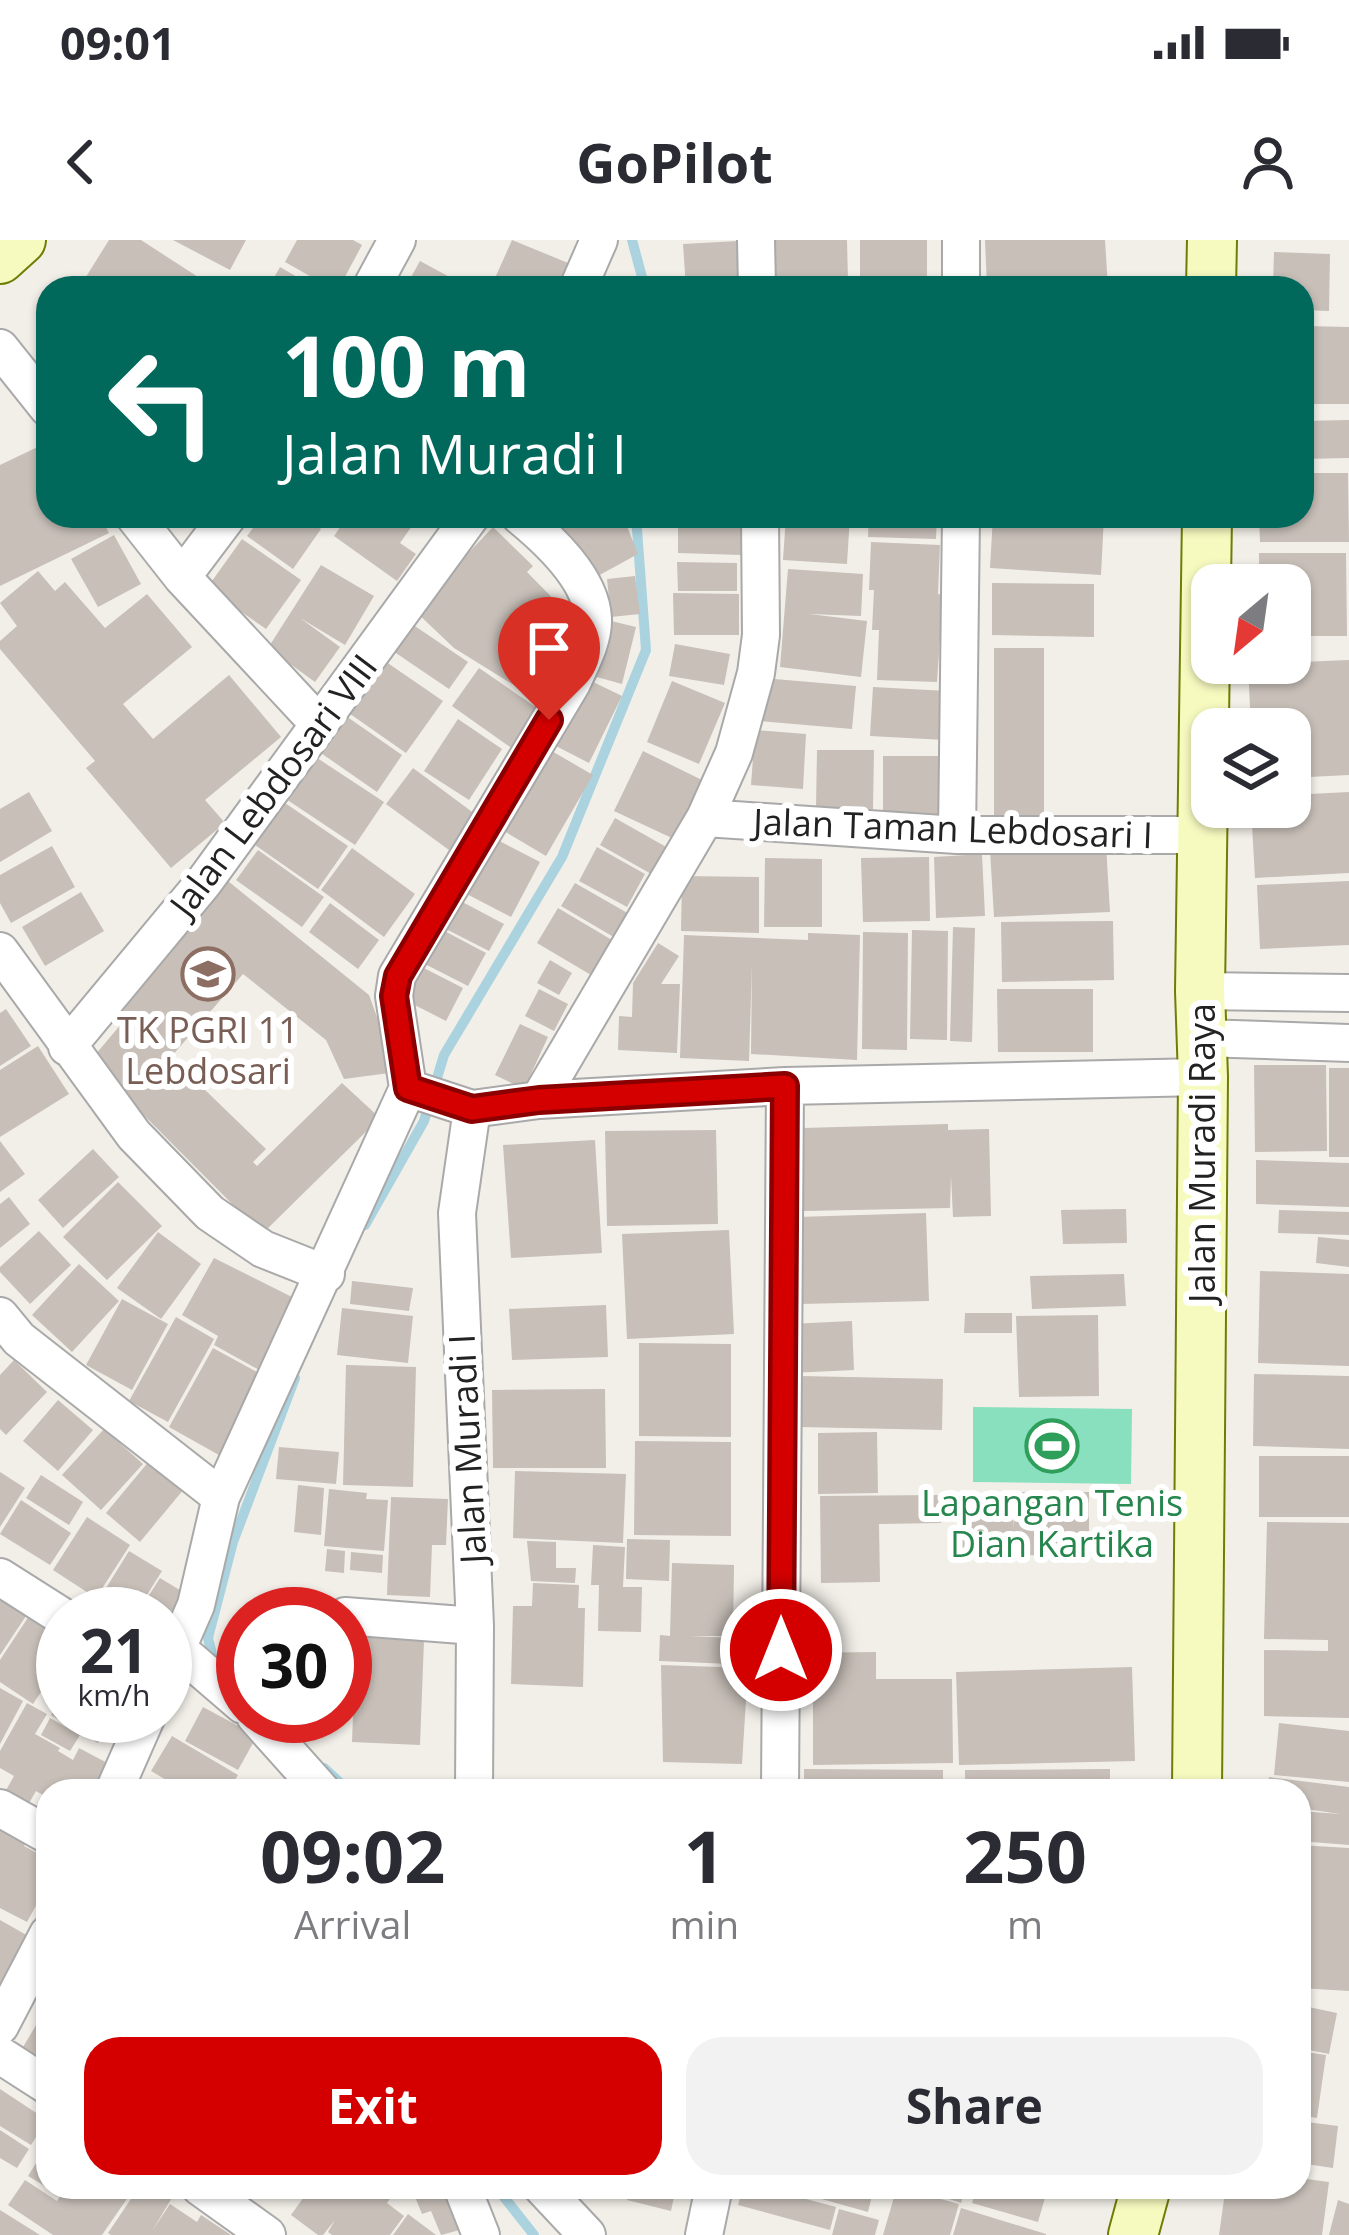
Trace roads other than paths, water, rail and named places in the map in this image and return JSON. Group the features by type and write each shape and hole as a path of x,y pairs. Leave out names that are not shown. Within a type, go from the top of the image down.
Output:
{"street":[{"path":"0,260 21,240"},
{"path":"378,276 397,240"},
{"path":"583,276 599,240"},
{"path":"756,240 757,276"},
{"path":"961,240 962,276"},
{"path":"1211,276 1212,240"},
{"path":"0,348 36,393"},
{"path":"143,528 182,578 319,724"},
{"path":"182,578 219,528"},
{"name":"Jalan Lebdosari VIII","path":"67,1047 204,882 462,528"},
{"path":"192,1615 220,1497 411,1090 394,996 398,976 572,683 588,646 593,616 579,582 535,528"},
{"path":"539,1100 704,818 734,753 756,673 761,635 760,528"},
{"path":"957,835 962,528"},
{"name":"Jalan Muradi Raya","path":"1197,1779 1207,528"},
{"name":"Jalan Taman Lebdosari I","path":"704,818 957,835 1201,835"},
{"path":"0,951 134,1135 210,1214 262,1249 326,1274"},
{"path":"411,1090 462,1106 785,1086 1202,1036 1349,993"},
{"path":"1202,1036 1349,1043"},
{"path":"780,1779 785,1086"},
{"name":"Jalan Muradi I","path":"462,1106 457,1213 475,1626 474,1779"},
{"path":"0,1316 19,1339 220,1497"},
{"path":"0,1576 36,1599"},
{"path":"372,1618 475,1626"},
{"path":"120,1779 135,1743"},
{"path":"283,1743 312,1779"},
{"path":"0,1808 36,1828"},
{"path":"0,2026 36,1957"},
{"path":"0,2055 36,2078"},
{"path":"217,2199 267,2235"},
{"path":"467,2199 481,2235"},
{"path":"553,2199 587,2235"},
{"path":"704,2235 712,2199"},
{"path":"1133,2235 1143,2199"}],"waterway":[{"path":"632,240 642,276"},
{"path":"365,1225 424,1121 444,1055 562,857 646,650 637,528"},
{"path":"215,1667 208,1638 233,1542 295,1378"},
{"path":"324,1768 336,1779"},
{"path":"506,2199 534,2235"}],"place":[{"name":"TK PGRI 11 Lebdosari","path":"208,974"},
{"name":"Lapangan Tenis Dian Kartika","path":"1052,1446"}]}
